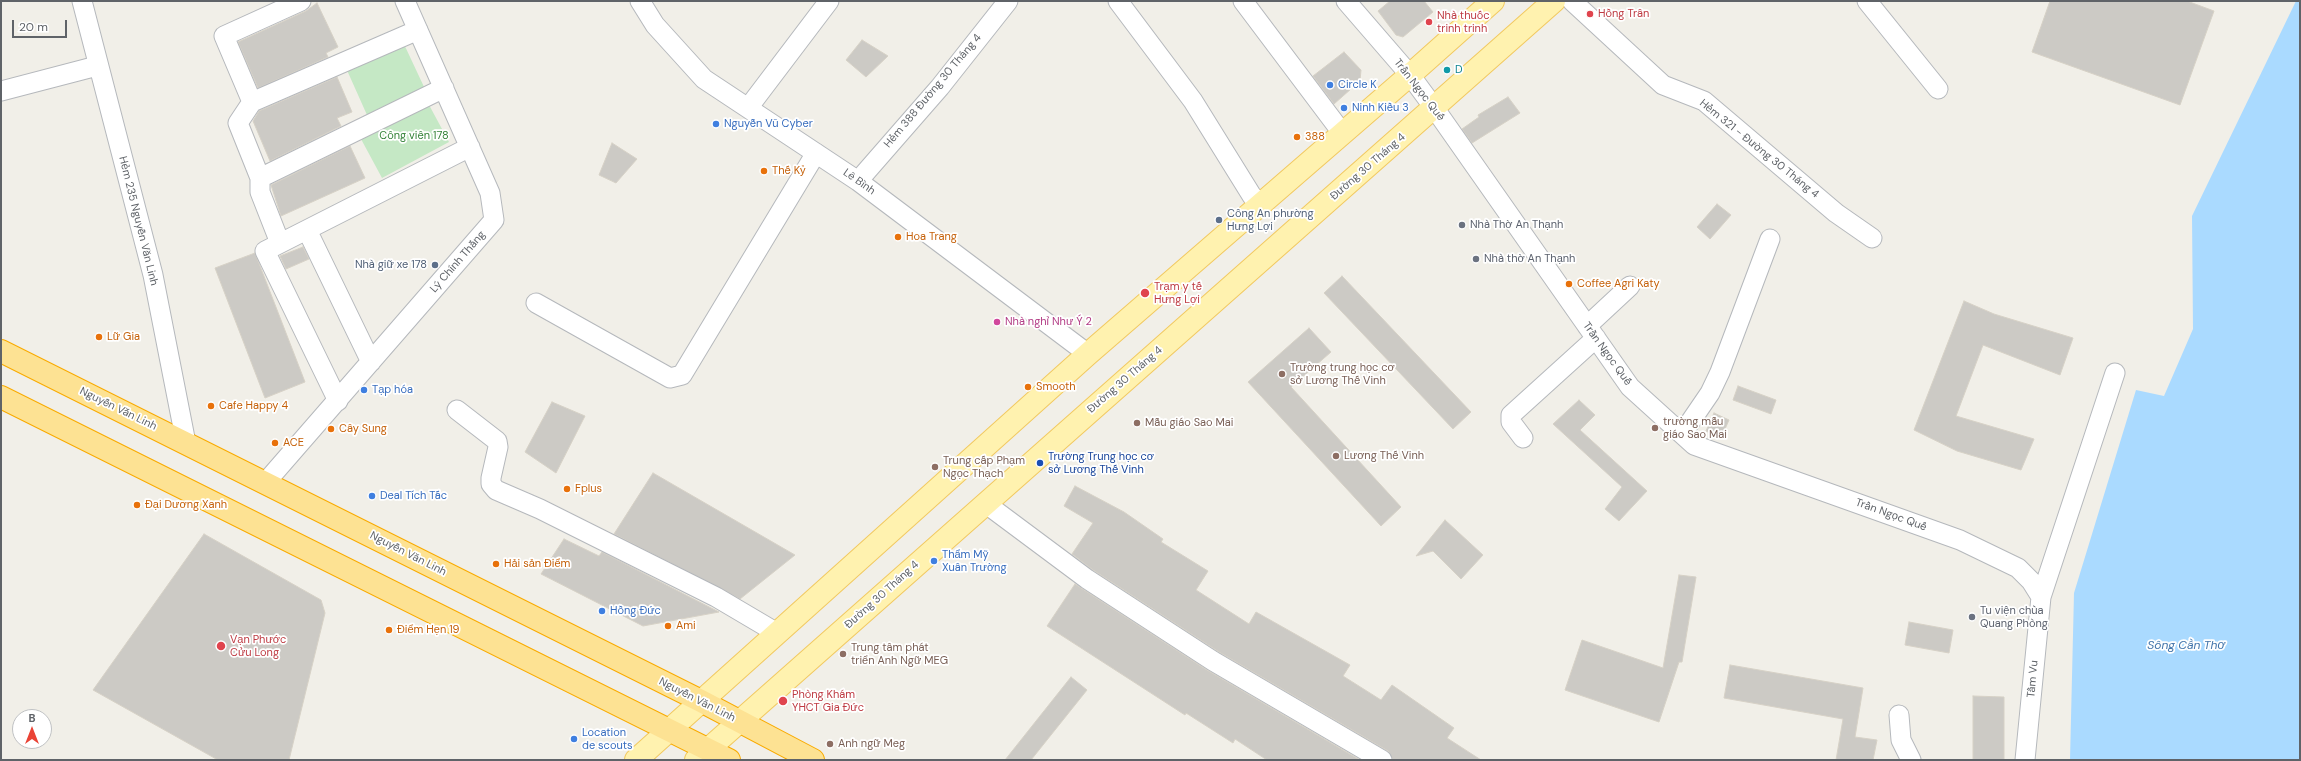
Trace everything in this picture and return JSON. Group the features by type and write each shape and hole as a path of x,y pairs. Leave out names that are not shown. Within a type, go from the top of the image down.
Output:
{"highway":[{"name":"Nguyễn Văn Linh","path":"1,351 266,482 701,701 813,760"},
{"path":"1,397 670,730 702,755 729,760"}],"main road":[{"path":"636,760 1088,354 1343,134 1493,1"},
{"name":"Đường 30 Tháng 4","path":"702,755 985,503 1435,109 1554,1"}],"street":[{"name":"Hẻm 235 Nguyễn Văn Linh","path":"82,1 97,66 153,275 186,443"},
{"path":"252,102 224,36 300,1"},
{"name":"Lý Chính Thắng","path":"266,482 494,220 490,193 405,1"},
{"name":"Lê Bình","path":"640,1 655,25 704,79 858,181 1088,354"},
{"path":"748,108 830,1"},
{"name":"Hẻm 388 Đường 30 Tháng 4","path":"858,181 940,87 1008,1"},
{"path":"1118,1 1193,101 1252,196 1262,204"},
{"path":"1243,1 1343,134"},
{"name":"Trần Ngọc Quế","path":"1346,1 1410,75 1630,387 1694,446 1960,540 1996,556 2018,568 2031,581 2041,597"},
{"name":"Hẻm 321 - Đường 30 Tháng 4","path":"1572,1 1663,84 1704,101 1836,213 1872,238"},
{"path":"1867,1 1938,89"},
{"path":"280,243 260,192 260,178 238,123 252,102 418,30"},
{"path":"1,91 97,66"},
{"path":"260,178 444,88"},
{"path":"338,401 266,250 470,147"},
{"path":"536,303 670,378 682,375 816,153"},
{"path":"307,230 371,362"},
{"path":"1682,434 1710,393 1720,372 1770,239"},
{"path":"1523,438 1510,422 1510,415 1591,332 1630,286"},
{"name":"Tầm Vu","path":"2025,760 2041,597 2115,372"},
{"path":"457,410 497,442 498,447 491,478 491,484 496,490 540,509 716,597 777,633"},
{"path":"985,503 1113,597 1213,661 1382,760"},
{"path":"1899,715 1901,740 1911,760"}],"green space":[{"name":"Công viên 178","path":"403,42 425,89 367,115 346,68"},
{"name":"Công viên 178","path":"428,103 449,142 382,178 361,139"}],"water":[{"name":"Sông Cần Thơ","path":"2296,1 2300,1 2300,760 2070,760 2074,593 2136,390 2164,396 2193,329 2192,216"}],"building":[{"path":"1390,1 1424,1 1433,12 1403,37 1396,35 1378,11"},
{"path":"2050,1 2187,1 2214,11 2180,105 2032,52"},
{"path":"317,3 338,47 326,53 328,57 258,88 238,42 306,11"},
{"path":"862,40 888,56 866,77 846,60"},
{"path":"1344,52 1361,70 1360,81 1334,104 1313,76"},
{"path":"337,77 352,112 337,118 341,126 270,161 253,121 259,111"},
{"path":"1508,97 1520,113 1472,143 1462,129 1479,117 1478,115"},
{"path":"612,143 637,159 616,183 599,175"},
{"path":"350,146 365,178 281,216 271,185"},
{"path":"1717,204 1731,215 1710,239 1697,227"},
{"path":"303,247 309,259 286,269 280,256"},
{"path":"255,253 305,382 265,398 215,268"},
{"path":"1342,276 1471,412 1453,429 1324,293"},
{"path":"1964,301 1994,314 2073,338 2060,375 1983,345 1956,416 2034,439 2021,470 1957,451 1914,430"},
{"name":"Lương Thế Vinh","path":"1309,328 1331,352 1291,387 1401,507 1381,526 1248,382"},
{"path":"1738,386 1776,400 1771,414 1733,400"},
{"path":"1579,400 1595,415 1580,430 1647,491 1619,521 1605,509 1622,487 1553,424"},
{"path":"552,402 585,416 556,473 525,452"},
{"path":"1714,413 1729,420 1721,438 1706,431"},
{"path":"653,473 795,555 740,599 614,534"},
{"path":"1075,486 1124,512 1163,539 1161,542 1208,571 1196,590 1249,624 1256,612 1350,665 1343,676 1381,700 1392,685 1454,728 1447,738 1481,760 1393,760 1388,751 1219,652 1093,570 1072,554 1093,523 1064,506"},
{"path":"1445,520 1483,555 1461,579 1433,551 1416,556"},
{"name":"Vạn Phước Cửu Long","path":"204,534 321,600 325,613 289,760 218,760 93,690"},
{"path":"564,539 599,556 602,552 719,612 643,626 541,574"},
{"path":"1679,575 1696,577 1682,662 1679,662 1659,722 1565,690 1582,640 1663,668"},
{"path":"1075,584 1207,670 1360,760 1267,760 1235,739 1233,743 1186,713 1185,715 1047,626"},
{"path":"1909,622 1953,630 1949,653 1905,645"},
{"path":"1730,665 1863,688 1855,737 1877,740 1873,760 1836,760 1843,719 1724,698"},
{"path":"1071,677 1087,690 1031,760 1005,760"},
{"path":"1973,696 2004,697 2004,760 1973,760"}],"place":[{"name":"Hồng Trân","path":"1590,14"},
{"name":"Nhà thuốc trinh trinh","path":"1429,22"},
{"name":"D","path":"1447,70"},
{"name":"Circle K","path":"1330,85"},
{"name":"Ninh Kiều 3","path":"1344,108"},
{"name":"Nguyễn Vũ Cyber","path":"716,124"},
{"name":"388","path":"1297,137"},
{"name":"Thế Kỷ","path":"764,171"},
{"name":"Công An phường Hưng Lợi","path":"1219,220"},
{"name":"Nhà Thờ An Thạnh","path":"1462,225"},
{"name":"Hoa Trang","path":"898,237"},
{"name":"Nhà thờ An Thạnh","path":"1476,259"},
{"name":"Nhà giữ xe 178","path":"435,265"},
{"name":"Coffee Agri Katy","path":"1569,284"},
{"name":"Trạm y tế Hưng Lợi","path":"1145,293"},
{"name":"Nhà nghỉ Như Ý 2","path":"997,322"},
{"name":"Lữ Gia","path":"99,337"},
{"name":"Trường trung học cơ sở Lương Thế Vinh","path":"1282,374"},
{"name":"Smooth","path":"1028,387"},
{"name":"Tạp hóa","path":"364,390"},
{"name":"Cafe Happy 4","path":"211,406"},
{"name":"Mẫu giáo Sao Mai","path":"1137,423"},
{"name":"trường mẫu giáo Sao Mai","path":"1655,428"},
{"name":"Cây Sung","path":"331,429"},
{"name":"ACE","path":"275,443"},
{"name":"Lương Thế Vinh","path":"1336,456"},
{"name":"Trường Trung học cơ sở Lương Thế Vinh","path":"1040,463"},
{"name":"Trung cấp Phạm Ngọc Thạch","path":"935,467"},
{"name":"Fplus","path":"567,489"},
{"name":"Deal Tích Tắc","path":"372,496"},
{"name":"Đại Dương Xanh","path":"137,505"},
{"name":"Thẩm Mỹ Xuân Trường","path":"934,561"},
{"name":"Hải sản Điểm","path":"496,564"},
{"name":"Hồng Đức","path":"602,611"},
{"name":"Tu viện chùa Quang Phòng","path":"1972,617"},
{"name":"Ami","path":"668,626"},
{"name":"Điểm Hẹn 19","path":"389,630"},
{"name":"Vạn Phước Cửu Long","path":"221,646"},
{"name":"Trung tâm phát triển Anh Ngữ MEG","path":"843,654"},
{"name":"Phòng Khám YHCT Gia Đức","path":"783,701"},
{"name":"Location de scouts","path":"574,739"},
{"name":"Anh ngữ Meg","path":"830,744"}]}
